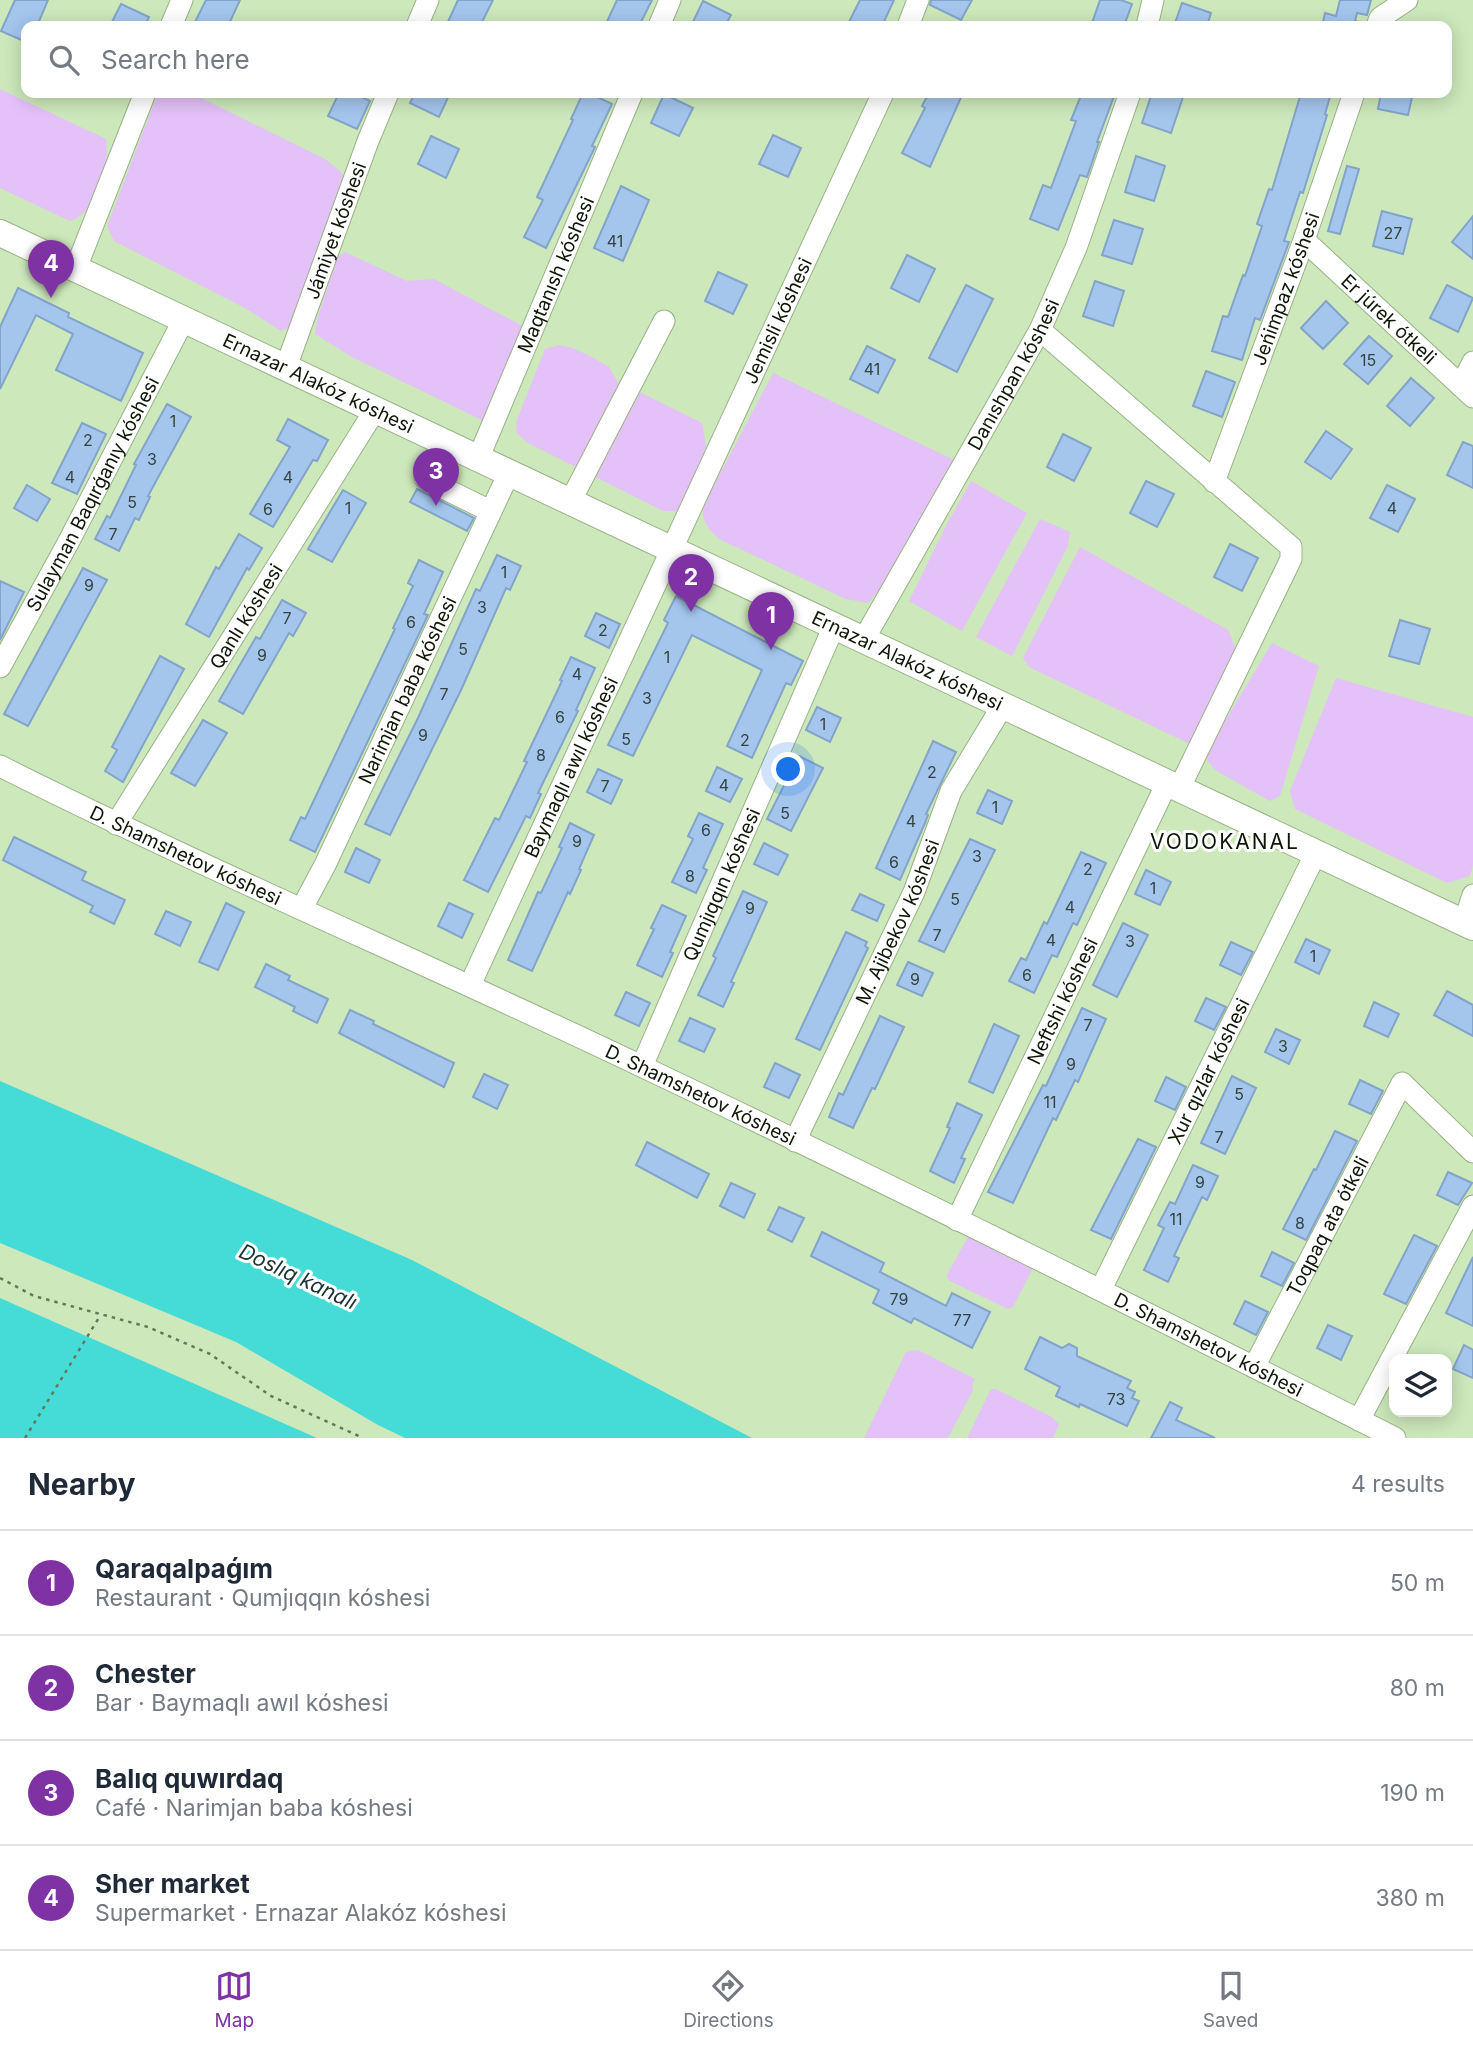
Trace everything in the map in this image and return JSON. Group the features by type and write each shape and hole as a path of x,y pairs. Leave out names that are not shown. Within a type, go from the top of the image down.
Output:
{"main road":[{"name":"Ernazar Alakóz kóshesi","path":"1,237 76,268 1469,925"}],"street":[{"path":"173,21 182,0"},
{"path":"419,21 428,0"},
{"path":"661,21 670,0"},
{"path":"910,21 918,0"},
{"path":"1148,21 1153,0"},
{"path":"1379,21 1407,0"},
{"path":"76,268 143,98"},
{"name":"Jámiyet kóshesi","path":"286,368 386,98"},
{"name":"Maqtanısh kóshesi","path":"478,459 630,98"},
{"name":"Jemisli kóshesi","path":"671,550 881,98"},
{"name":"Danıshpan kóshesi","path":"864,639 1040,330 1076,248 1128,98"},
{"name":"Jeńimpaz kóshesi","path":"1214,482 1304,240 1352,98"},
{"name":"Er júrek ótkeli","path":"1304,240 1467,392"},
{"name":"Sulayman Baqırǵanıy kóshesi","path":"0,667 76,529 184,319"},
{"path":"570,502 664,321"},
{"name":"Neftshi kóshesi","path":"957,1220 1173,786 1291,559 1291,547 1040,330"},
{"path":"1467,392 1473,362"},
{"name":"Qanlı kóshesi","path":"116,824 375,410"},
{"path":"443,442 425,478 490,511"},
{"name":"Narimjan baba kóshesi","path":"302,908 325,865 509,473"},
{"name":"Baymaqlı awıl kóshesi","path":"470,985 671,550"},
{"name":"Qumjıqqın kóshesi","path":"642,1066 834,626"},
{"name":"M. Ajibekov kóshesi","path":"795,1141 914,892 951,791 1003,705"},
{"name":"D. Shamshetov kóshesi","path":"0,766 116,824 642,1066 1101,1289 1395,1438"},
{"name":"Xur qızlar kóshesi","path":"1101,1289 1315,853"},
{"path":"1469,925 1473,895"},
{"name":"Toqpaq ata ótkeli","path":"1254,1367 1402,1083 1473,1152"},
{"path":"1359,1420 1473,1206"}],"path":[{"path":"0,1278 34,1296 148,1327 209,1354 271,1396 363,1438"},
{"path":"25,1438 101,1314"}],"shaded area":[{"path":"0,89 106,139 106,162 100,187 95,198 80,216 70,221 0,188"},
{"path":"156,98 201,98 325,159 342,173 347,186 292,326 281,331 245,308 114,241 107,226"},
{"path":"345,252 407,281 434,279 528,329 486,422 352,357 315,334 337,258"},
{"path":"559,345 590,356 609,367 617,381 702,423 706,447 703,470 687,504 678,511 663,511 528,443 516,432 517,420 545,349"},
{"path":"773,373 956,461 891,576 868,603 846,599 719,539 705,521 703,506"},
{"path":"971,481 1027,513 962,631 909,601"},
{"path":"1040,519 1070,532 1068,546 1012,656 976,637"},
{"path":"1080,547 1228,630 1238,655 1192,745 1029,667 1023,658"},
{"path":"1272,643 1319,666 1280,796 1270,801 1215,770 1207,760 1207,751"},
{"path":"1336,678 1473,717 1473,865 1470,876 1447,883 1295,809 1290,791"},
{"path":"974,1236 1033,1268 1013,1307 1008,1309 948,1280 947,1275 968,1237"},
{"path":"918,1350 975,1379 973,1390 948,1438 864,1438 906,1352"},
{"path":"991,1389 1052,1417 1059,1424 1053,1438 967,1438"}],"water":[{"name":"Doslıq kanalı","path":"0,1081 412,1260 752,1438 405,1438 236,1342 0,1243"},
{"path":"0,1298 317,1438 0,1438"}],"building":[{"path":"15,0 48,0 39,21 21,21 21,40 1,31"},
{"path":"206,0 240,0 230,21 196,21"},
{"path":"458,0 493,0 482,21 448,21"},
{"path":"617,0 652,0 642,21 607,21"},
{"path":"860,0 894,0 884,21 850,21"},
{"path":"931,0 972,0 961,20 930,5"},
{"path":"1100,0 1121,0 1132,4 1126,21 1093,21"},
{"path":"1340,0 1371,0 1367,15 1357,13 1355,21 1323,21 1325,13 1336,16"},
{"path":"703,1 731,15 728,21 693,21"},
{"path":"1182,3 1211,13 1209,21 1176,21"},
{"path":"121,4 149,17 147,21 112,21"},
{"path":"337,98 364,98 370,101 357,129 328,116"},
{"path":"412,98 448,98 439,117 410,103"},
{"path":"581,98 599,98 612,104 592,146 595,147 546,248 524,237 543,200 537,197 573,120 571,119"},
{"path":"662,98 672,98 693,108 679,136 651,123"},
{"path":"926,98 961,98 930,167 902,153 925,108 922,106"},
{"path":"1080,98 1113,98 1087,177 1080,175 1058,230 1030,219 1043,185 1051,188 1076,121 1071,120"},
{"path":"1150,98 1183,98 1171,133 1142,123"},
{"path":"1300,98 1330,98 1325,114 1327,115 1303,193 1300,192 1284,241 1289,242 1260,320 1255,318 1242,360 1212,351 1223,316 1228,317 1243,275 1245,276 1262,226 1257,224 1269,189 1272,190"},
{"path":"1380,98 1412,98 1408,115 1378,109"},
{"path":"773,135 801,148 788,177 759,164"},
{"path":"431,136 459,149 446,178 418,164"},
{"path":"1136,156 1165,166 1154,201 1125,192"},
{"path":"1347,166 1359,169 1340,234 1328,231"},
{"path":"621,186 649,200 623,261 594,248"},
{"path":"1382,211 1412,219 1403,254 1373,246"},
{"path":"1473,216 1473,259 1452,242"},
{"path":"1114,220 1143,229 1132,264 1102,255"},
{"path":"907,255 935,269 919,302 891,288"},
{"path":"718,272 747,285 733,314 705,301"},
{"path":"1095,281 1124,291 1113,326 1083,316"},
{"path":"966,285 993,299 957,372 929,358"},
{"path":"1447,285 1473,298 1458,332 1430,318"},
{"path":"18,288 69,313 68,317 143,353 121,401 56,370 73,334 36,315 0,389 0,327"},
{"path":"1326,301 1348,323 1323,349 1301,328"},
{"path":"1369,336 1392,356 1368,384 1344,364"},
{"path":"867,346 895,360 878,393 850,379"},
{"path":"1206,371 1235,382 1222,417 1193,406"},
{"path":"1411,378 1434,398 1410,426 1387,406"},
{"path":"167,404 191,417 148,496 150,497 139,520 135,518 119,551 95,539 107,516 110,518 136,465 134,464"},
{"path":"288,419 328,440 273,527 250,514 290,447 277,440"},
{"path":"82,423 106,434 77,494 52,483"},
{"path":"1326,431 1352,449 1331,479 1305,462"},
{"path":"1063,434 1091,448 1074,481 1047,467"},
{"path":"1463,442 1473,446 1473,488 1447,475"},
{"path":"1146,481 1174,494 1157,527 1130,513"},
{"path":"27,485 50,499 37,521 14,508"},
{"path":"1387,485 1415,499 1398,532 1370,518"},
{"path":"417,489 474,518 467,531 410,502"},
{"path":"343,490 366,503 332,562 308,549"},
{"path":"239,534 262,548 249,570 247,568 209,637 186,624 216,567 219,569"},
{"path":"1230,544 1258,558 1242,591 1214,577"},
{"path":"497,555 521,566 510,590 506,588 462,688 390,835 365,824 418,718 476,589 480,591"},
{"path":"419,560 443,572 424,614 428,615 315,852 290,840 301,817 305,819 395,629 393,628 413,586 408,583"},
{"path":"83,568 107,580 28,726 4,714"},
{"path":"0,581 24,592 0,640"},
{"path":"676,596 803,661 791,685 786,683 752,758 727,746 762,670 692,635 633,756 608,745 668,623 664,620"},
{"path":"282,600 306,613 293,636 289,633 243,714 219,701 256,637 260,639"},
{"path":"596,613 620,624 609,648 585,636"},
{"path":"1400,620 1430,629 1419,664 1389,656"},
{"path":"160,656 184,669 123,782 105,771 117,750 112,747"},
{"path":"571,657 595,668 576,710 578,711 538,793 541,794 530,818 526,816 488,892 464,880 495,818 499,820 527,762 524,761"},
{"path":"817,707 841,718 830,742 806,730"},
{"path":"203,720 227,733 195,786 171,773"},
{"path":"933,741 956,752 926,814 925,823 900,880 876,868"},
{"path":"799,756 823,768 791,831 767,819"},
{"path":"717,767 742,779 730,802 706,791"},
{"path":"598,769 622,780 611,804 587,792"},
{"path":"988,790 1012,801 1002,824 977,813"},
{"path":"699,813 723,824 703,868 707,870 696,893 672,882 693,839 688,836"},
{"path":"570,823 594,835 579,869 581,870 532,971 508,960 538,892 541,893 562,848 559,847"},
{"path":"14,837 86,872 82,880 125,900 114,924 90,912 93,906 3,860"},
{"path":"970,839 995,850 944,952 919,941"},
{"path":"764,843 788,855 778,875 754,864"},
{"path":"356,848 380,860 369,883 345,872"},
{"path":"1081,852 1106,863 1077,925 1073,923 1057,957 1052,955 1034,993 1009,981 1021,958 1026,960 1044,922 1047,924"},
{"path":"1146,870 1171,882 1160,905 1135,894"},
{"path":"743,891 767,902 731,982 734,983 723,1007 698,995"},
{"path":"860,894 884,905 877,921 852,910"},
{"path":"226,903 244,912 218,970 199,962"},
{"path":"449,903 473,914 462,938 438,926"},
{"path":"662,905 686,916 662,977 637,965"},
{"path":"166,911 191,922 180,946 155,934"},
{"path":"1123,923 1148,935 1117,997 1093,985"},
{"path":"846,932 867,942 865,946 868,948 820,1050 796,1039"},
{"path":"1306,939 1330,950 1319,974 1295,962"},
{"path":"1231,942 1253,952 1241,975 1220,965"},
{"path":"908,962 933,973 922,996 897,985"},
{"path":"266,964 290,976 288,980 328,999 317,1023 293,1011 295,1007 255,987"},
{"path":"1447,991 1473,1005 1473,1036 1434,1015"},
{"path":"626,992 650,1003 639,1026 615,1015"},
{"path":"1206,998 1226,1007 1214,1030 1195,1021"},
{"path":"1374,1002 1399,1014 1388,1037 1364,1026"},
{"path":"1082,1008 1106,1019 1078,1082 1075,1080 1056,1120 1053,1118 1013,1203 988,1192 1043,1085 1046,1086"},
{"path":"350,1010 454,1063 444,1087 339,1033"},
{"path":"880,1016 904,1027 853,1128 829,1117 839,1093 843,1095"},
{"path":"690,1018 715,1029 704,1052 679,1041"},
{"path":"994,1024 1019,1036 993,1093 969,1082"},
{"path":"1276,1029 1300,1040 1289,1064 1265,1052"},
{"path":"775,1063 800,1075 789,1098 764,1087"},
{"path":"484,1074 508,1085 497,1109 473,1097"},
{"path":"1232,1076 1256,1088 1225,1154 1201,1143"},
{"path":"1166,1077 1186,1087 1175,1110 1155,1101"},
{"path":"1360,1080 1383,1091 1371,1114 1349,1104"},
{"path":"957,1103 982,1115 961,1158 965,1159 954,1183 930,1171 950,1128 947,1127"},
{"path":"1335,1131 1357,1141 1306,1240 1283,1229"},
{"path":"1138,1139 1156,1147 1111,1239 1091,1230"},
{"path":"647,1142 709,1174 697,1198 636,1165"},
{"path":"1193,1165 1218,1176 1207,1200 1202,1197 1174,1256 1179,1258 1168,1282 1144,1270 1164,1228 1158,1225 1170,1202 1175,1204"},
{"path":"1448,1172 1472,1183 1458,1205 1437,1195"},
{"path":"731,1183 755,1194 744,1218 720,1206"},
{"path":"779,1207 804,1218 792,1242 768,1230"},
{"path":"822,1232 884,1263 880,1272 946,1306 952,1293 990,1312 972,1348 914,1318 911,1323 873,1303 879,1290 811,1256"},
{"path":"1414,1235 1437,1246 1406,1304 1384,1294"},
{"path":"1272,1252 1294,1263 1282,1286 1261,1276"},
{"path":"1473,1257 1473,1326 1446,1313"},
{"path":"1245,1301 1268,1312 1256,1335 1234,1324"},
{"path":"1328,1325 1352,1336 1341,1360 1317,1348"},
{"path":"1040,1337 1062,1348 1069,1344 1077,1348 1077,1356 1131,1381 1127,1388 1135,1392 1132,1398 1139,1401 1127,1426 1056,1396 1060,1387 1025,1369"},
{"path":"1464,1345 1473,1350 1473,1378 1453,1369"},
{"path":"1170,1402 1182,1408 1176,1420 1215,1438 1151,1438"}],"place":[{"name":"Sher market","path":"51,298"},
{"name":"Balıq quwırdaq","path":"436,506"},
{"name":"Chester","path":"691,612"},
{"name":"Qaraqalpaǵım","path":"771,650"}],"district":[{"name":"VODOKANAL","path":"1225,842"}]}
